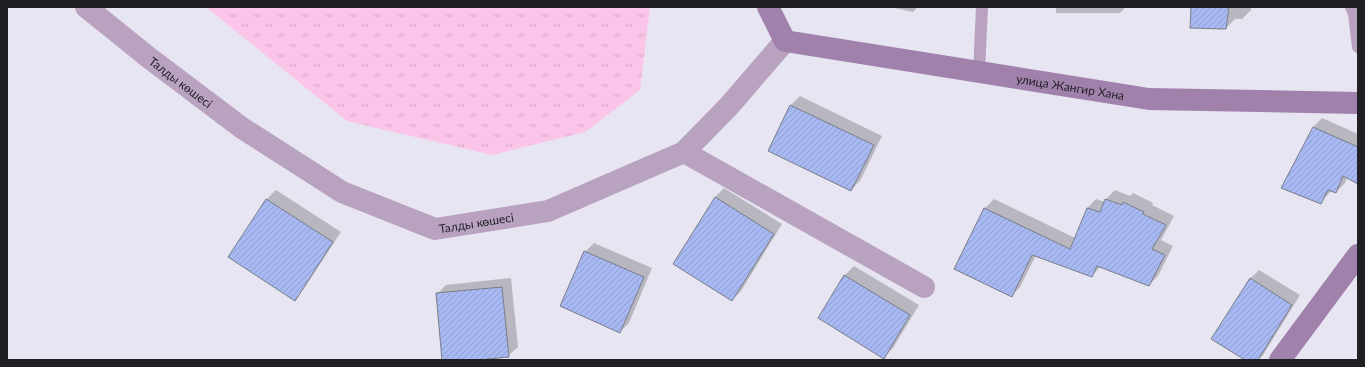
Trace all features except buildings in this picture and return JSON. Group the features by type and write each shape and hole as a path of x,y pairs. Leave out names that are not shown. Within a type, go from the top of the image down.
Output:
{"street":[{"name":"Талды көшесі","path":"86,7 148,57 242,128 342,192 435,228 548,211 684,152 729,106 785,41"},
{"path":"768,7 785,41"},
{"name":"улица Жангир Хана","path":"785,41 1149,99 1358,103"},
{"path":"684,152 924,287"},
{"path":"1280,360 1358,255"}],"lane":[{"path":"979,72 982,7"},
{"path":"1351,7 1354,14 1358,47"}],"green space":[{"path":"206,7 650,7 640,90 585,132 492,155 347,121"}]}
